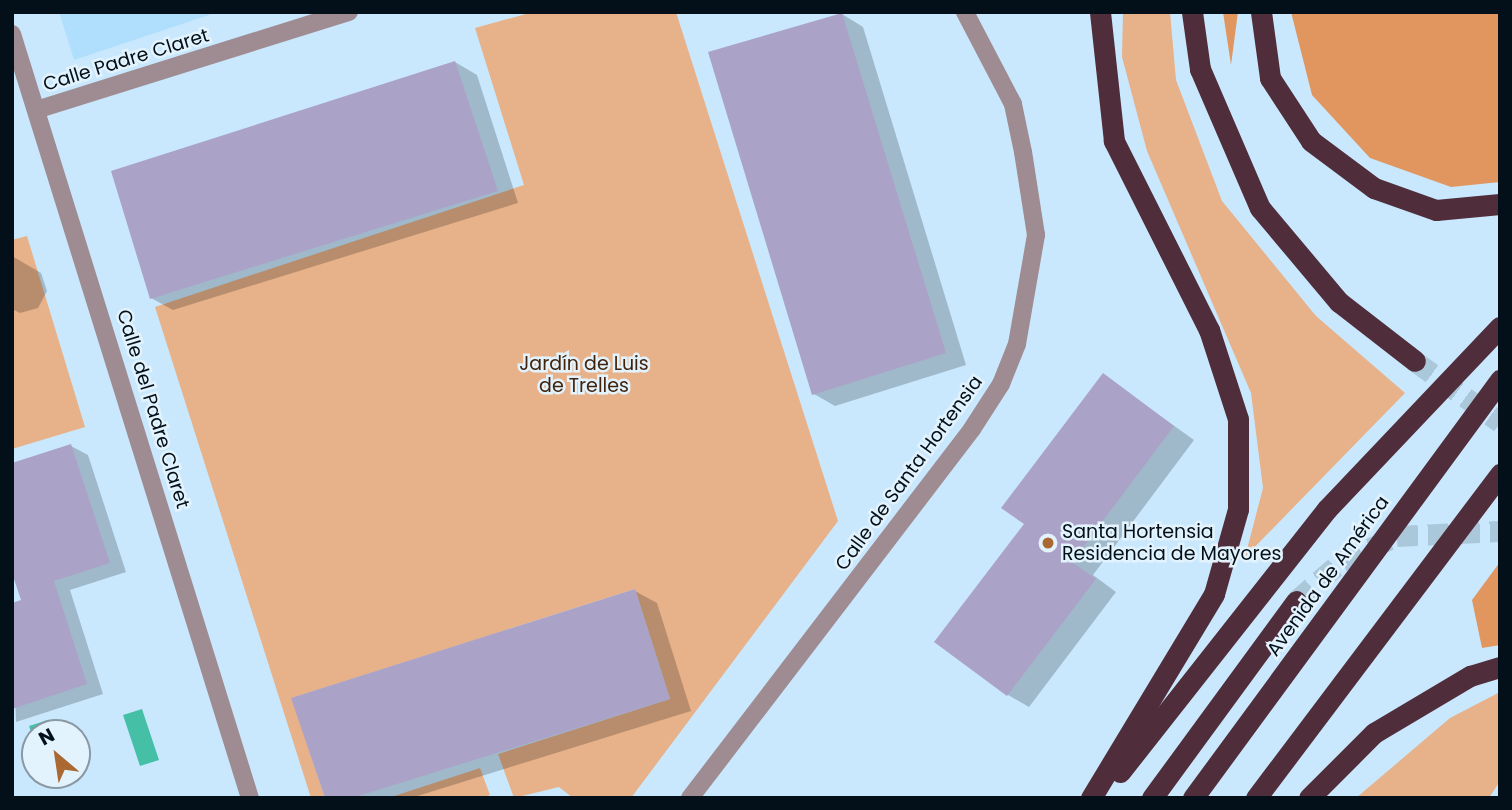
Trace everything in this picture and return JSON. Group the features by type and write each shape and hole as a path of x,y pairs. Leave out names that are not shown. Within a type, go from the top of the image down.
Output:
{"highway":[{"path":"1091,798 1214,594 1238,496 1238,419 1209,330 1114,141 1100,12"},
{"path":"1192,12 1200,69 1260,208 1339,302 1415,361"},
{"path":"1261,12 1269,78 1311,141 1374,188 1436,210 1500,204"},
{"path":"1099,798 1327,509 1500,327"},
{"name":"Avenida de América","path":"1193,798 1500,380"},
{"path":"1256,798 1500,474"},
{"path":"1152,798 1296,601"},
{"path":"1309,798 1374,733 1470,676 1500,667"}],"street":[{"name":"Calle Padre Claret","path":"36,110 349,12"},
{"name":"Calle de Santa Hortensia","path":"690,798 972,429 1001,384 1017,344 1036,235 1023,152 1013,104 965,12"},
{"name":"Calle del Padre Claret","path":"12,34 250,798"}],"shaded area":[{"path":"59,12 218,12 74,60"},
{"path":"1223,12 1238,12 1231,65"},
{"path":"1291,12 1500,12 1500,182 1451,187 1370,158 1312,95"},
{"path":"1500,562 1500,645 1482,648 1472,600"},
{"path":"142,709 159,760 140,766 123,715"}],"green space":[{"name":"Jardín de Luis de Trelles","path":"533,12 676,12 838,521 631,798 573,798 559,787 514,798 498,754 670,699 635,589 292,698 325,798 311,798 155,307 524,185 475,28"},
{"path":"1123,12 1170,12 1176,80 1222,201 1316,316 1405,393 1245,557 1263,488 1251,393 1147,151 1122,57"},
{"path":"27,236 85,427 12,449 12,240"},
{"path":"1500,692 1500,781 1489,798 1356,798 1450,718"},
{"path":"480,768 490,795 481,798 388,798"}],"building":[{"path":"842,13 946,353 812,395 708,52"},
{"path":"455,61 498,191 150,299 111,171"},
{"name":"Santa Hortensia Residencia de Mayores","path":"1103,373 1174,426 1072,562 1096,579 1007,696 934,642 1024,524 1001,508"},
{"path":"71,444 110,563 54,581 87,684 12,709 12,603 21,600 12,573 12,463"},
{"path":"635,589 670,699 352,798 325,798 291,698"}],"tunnel":[{"path":"1415,361 1500,422"},
{"path":"1296,601 1342,561 1397,536 1500,531"}],"place":[{"name":"Santa Hortensia Residencia de Mayores","path":"1048,543"}]}
